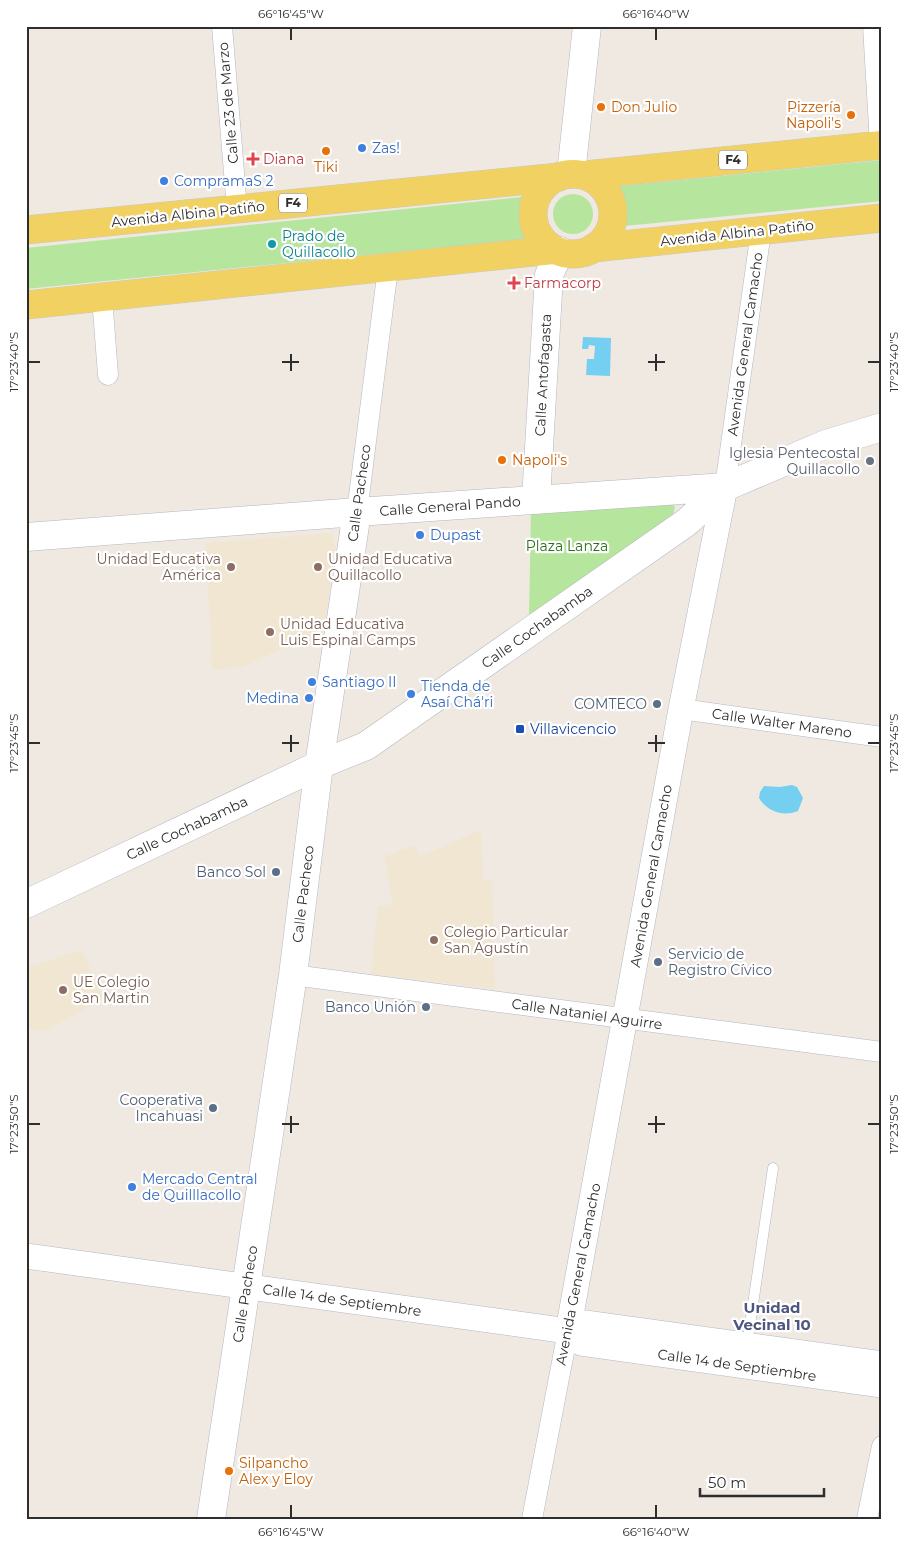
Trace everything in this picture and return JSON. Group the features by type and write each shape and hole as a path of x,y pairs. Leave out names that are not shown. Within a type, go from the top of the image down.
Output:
{"main road":[{"path":"572,175 588,26"},
{"name":"Avenida Albina Patiño","path":"26,230 881,145"},
{"path":"26,305 557,251 580,253 592,248 603,240 610,229 613,216 612,202 606,190 599,182 572,175 547,183 539,192 533,218 537,230 557,251"},
{"name":"Avenida Albina Patiño","path":"592,248 882,218"},
{"name":"Calle Antofagasta","path":"536,500 549,275 557,251"},
{"name":"Calle Cochabamba","path":"26,904 319,765 366,746 687,522 725,487 826,444 882,427"},
{"name":"Calle General Pando","path":"26,537 725,487"},
{"name":"Calle Pacheco","path":"211,1519 293,975 319,765 357,512"}],"street":[{"name":"Calle 23 de Marzo","path":"222,26 237,209"},
{"path":"873,26 881,145"},
{"name":"Avenida General Camacho","path":"532,1519 626,1019 681,709 725,487 761,231"},
{"name":"Calle Pacheco","path":"357,512 388,268"},
{"path":"102,297 108,376"},
{"name":"Calle Walter Mareno","path":"681,709 882,737"},
{"name":"Calle Nataniel Aguirre","path":"293,975 882,1052"},
{"name":"Calle 14 de Septiembre","path":"26,1256 568,1331 585,1324 882,1364"},
{"name":"Calle 14 de Septiembre","path":"568,1331 581,1343 882,1385"},
{"path":"867,1519 882,1446"}],"lane":[{"path":"747,1346 773,1168"}],"shaded area":[{"path":"332,533 336,548 321,645 290,645 242,667 212,670 206,543"},
{"name":"Colegio Particular San Agustín","path":"481,830 483,881 492,879 495,989 371,974 378,907 393,904 384,857 415,845 419,857"},
{"name":"UE Colegio San Martin","path":"82,950 104,999 44,1031 26,1028 26,982 30,980 28,967"}],"green space":[{"path":"882,160 882,201 624,226 620,186"},
{"path":"577,194 584,197 590,203 593,214 592,222 584,231 577,234 569,234 562,231 554,222 553,210 556,203 565,195"},
{"name":"Prado de Quillacollo","path":"522,197 527,239 26,289 26,248"},
{"name":"Plaza Lanza","path":"665,501 675,506 673,516 529,619 531,511"}],"water":[{"path":"583,337 611,338 610,376 586,375 587,359 594,359 595,346 589,345 588,349 582,349"},
{"path":"792,785 797,787 803,798 798,811 793,813 771,810 759,798 764,786 780,787"}],"place":[{"name":"Don Julio","path":"601,107"},
{"name":"Pizzería Napoli's","path":"851,115"},
{"name":"Zas!","path":"362,148"},
{"name":"Tiki","path":"326,151"},
{"name":"Diana","path":"253,159"},
{"name":"CompramaS 2","path":"164,181"},
{"name":"Prado de Quillacollo","path":"272,244"},
{"name":"Farmacorp","path":"514,283"},
{"name":"Napoli's","path":"502,460"},
{"name":"Iglesia Pentecostal Quillacollo","path":"870,461"},
{"name":"Dupast","path":"420,535"},
{"name":"Unidad Educativa América","path":"231,567"},
{"name":"Unidad Educativa Quillacollo","path":"318,567"},
{"name":"Unidad Educativa Luis Espinal Camps","path":"270,632"},
{"name":"Santiago II","path":"312,682"},
{"name":"Tienda de Asaí Chá'ri","path":"411,694"},
{"name":"Medina","path":"309,698"},
{"name":"COMTECO","path":"657,704"},
{"name":"Villavicencio","path":"520,729"},
{"name":"Banco Sol","path":"276,872"},
{"name":"Colegio Particular San Agustín","path":"434,940"},
{"name":"Servicio de Registro Cívico","path":"658,962"},
{"name":"UE Colegio San Martin","path":"63,990"},
{"name":"Banco Unión","path":"426,1007"},
{"name":"Cooperativa Incahuasi","path":"213,1108"},
{"name":"Mercado Central de Quilllacollo","path":"132,1187"},
{"name":"Silpancho Alex y Eloy","path":"229,1471"}],"district":[{"name":"Unidad Vecinal 10","path":"772,1316"}]}
